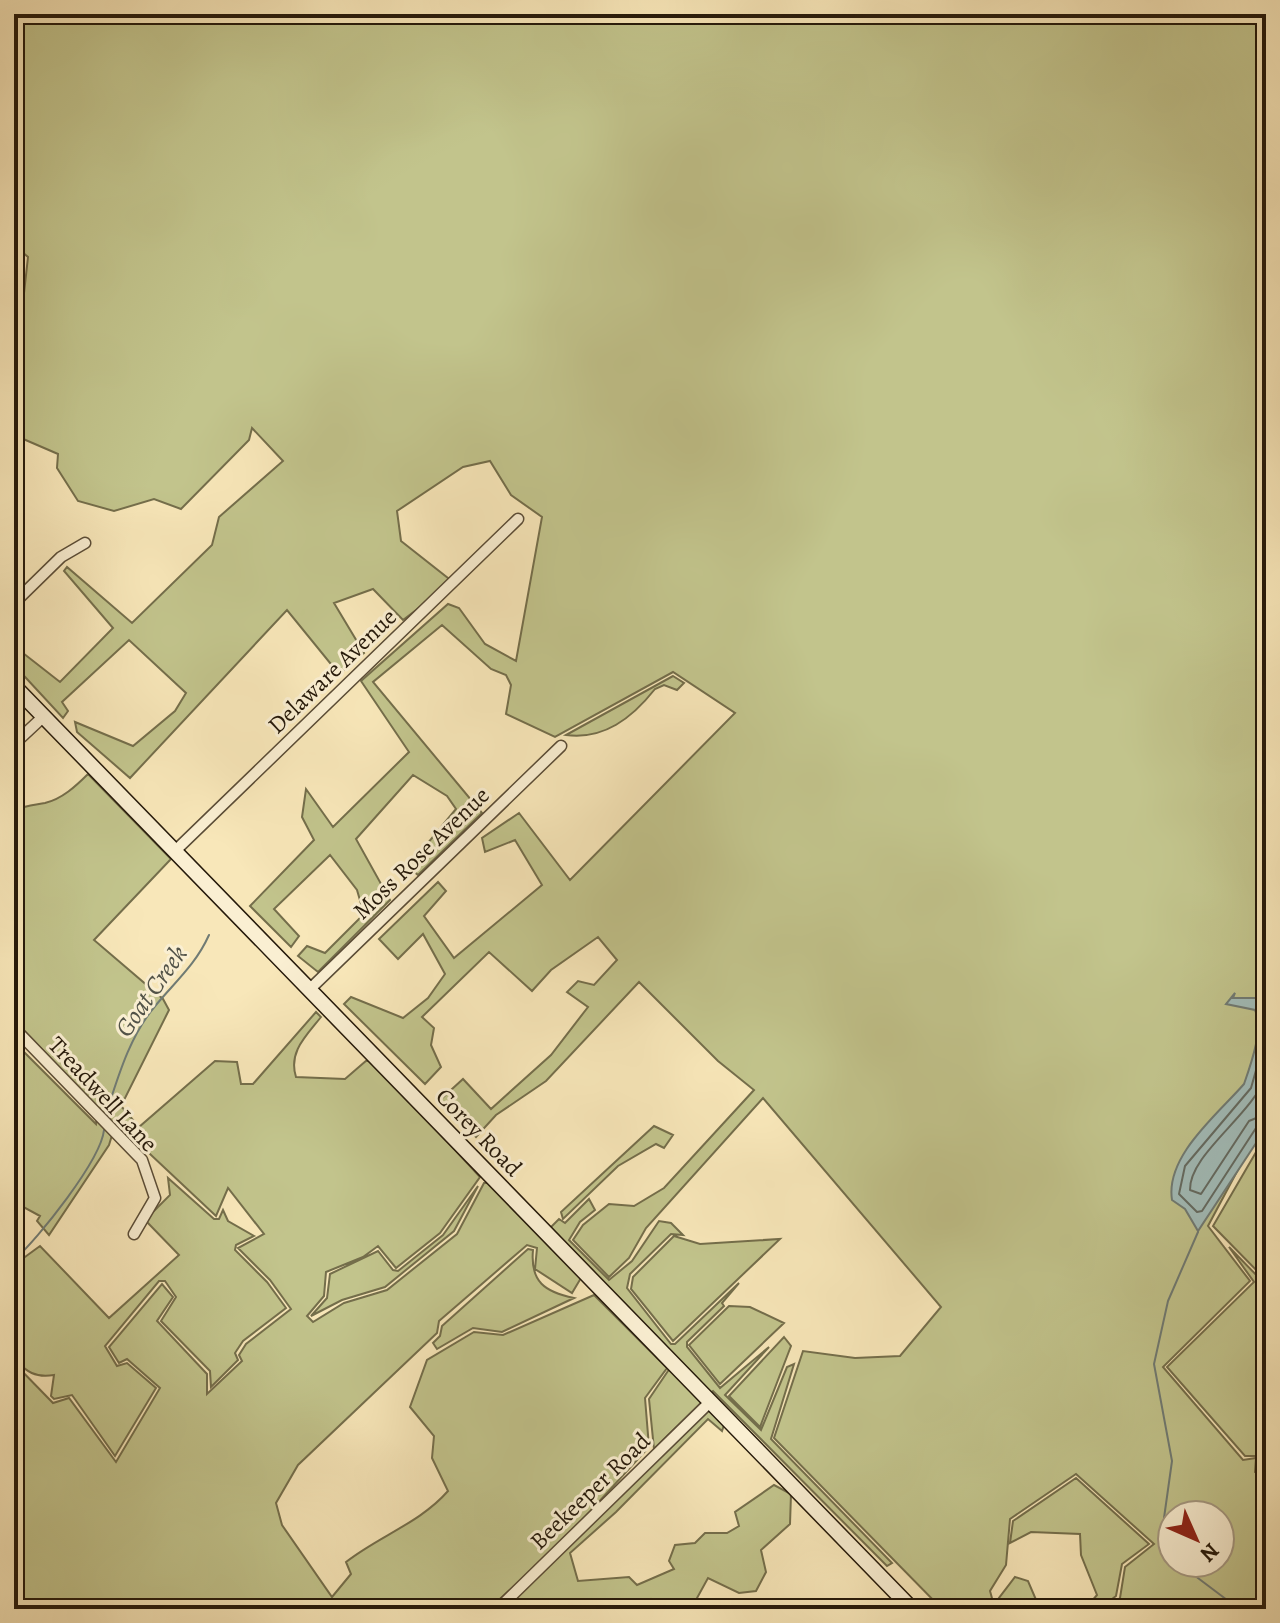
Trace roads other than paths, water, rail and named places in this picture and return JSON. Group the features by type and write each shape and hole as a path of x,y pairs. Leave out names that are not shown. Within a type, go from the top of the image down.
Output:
{"street":[{"name":"Delaware Avenue","path":"175,851 518,519"},
{"path":"14,603 61,557 85,543"},
{"name":"Corey Road","path":"14,686 912,1609"},
{"path":"14,744 44,716"},
{"name":"Moss Rose Avenue","path":"310,989 561,746"},
{"name":"Treadwell Lane","path":"14,1028 142,1160 155,1198 134,1234"},
{"name":"Beekeeper Road","path":"498,1609 711,1401"}],"water":[{"path":"1266,987 1266,1128 1198,1231 1185,1209 1172,1200 1172,1184 1185,1152 1244,1084 1250,1067 1258,1026 1255,1010 1226,1004 1235,993 1233,998 1260,998"}],"waterway":[{"name":"Goat Creek","path":"106,1114 139,1029 192,964 209,935"},
{"name":"Goat Creek","path":"14,1260 38,1235 81,1179 104,1130"},
{"path":"1167,1499 1172,1461 1154,1364 1168,1301 1198,1232"},
{"path":"14,1302 20,1271 16,1260"},
{"path":"1199,1579 1239,1609"}]}
